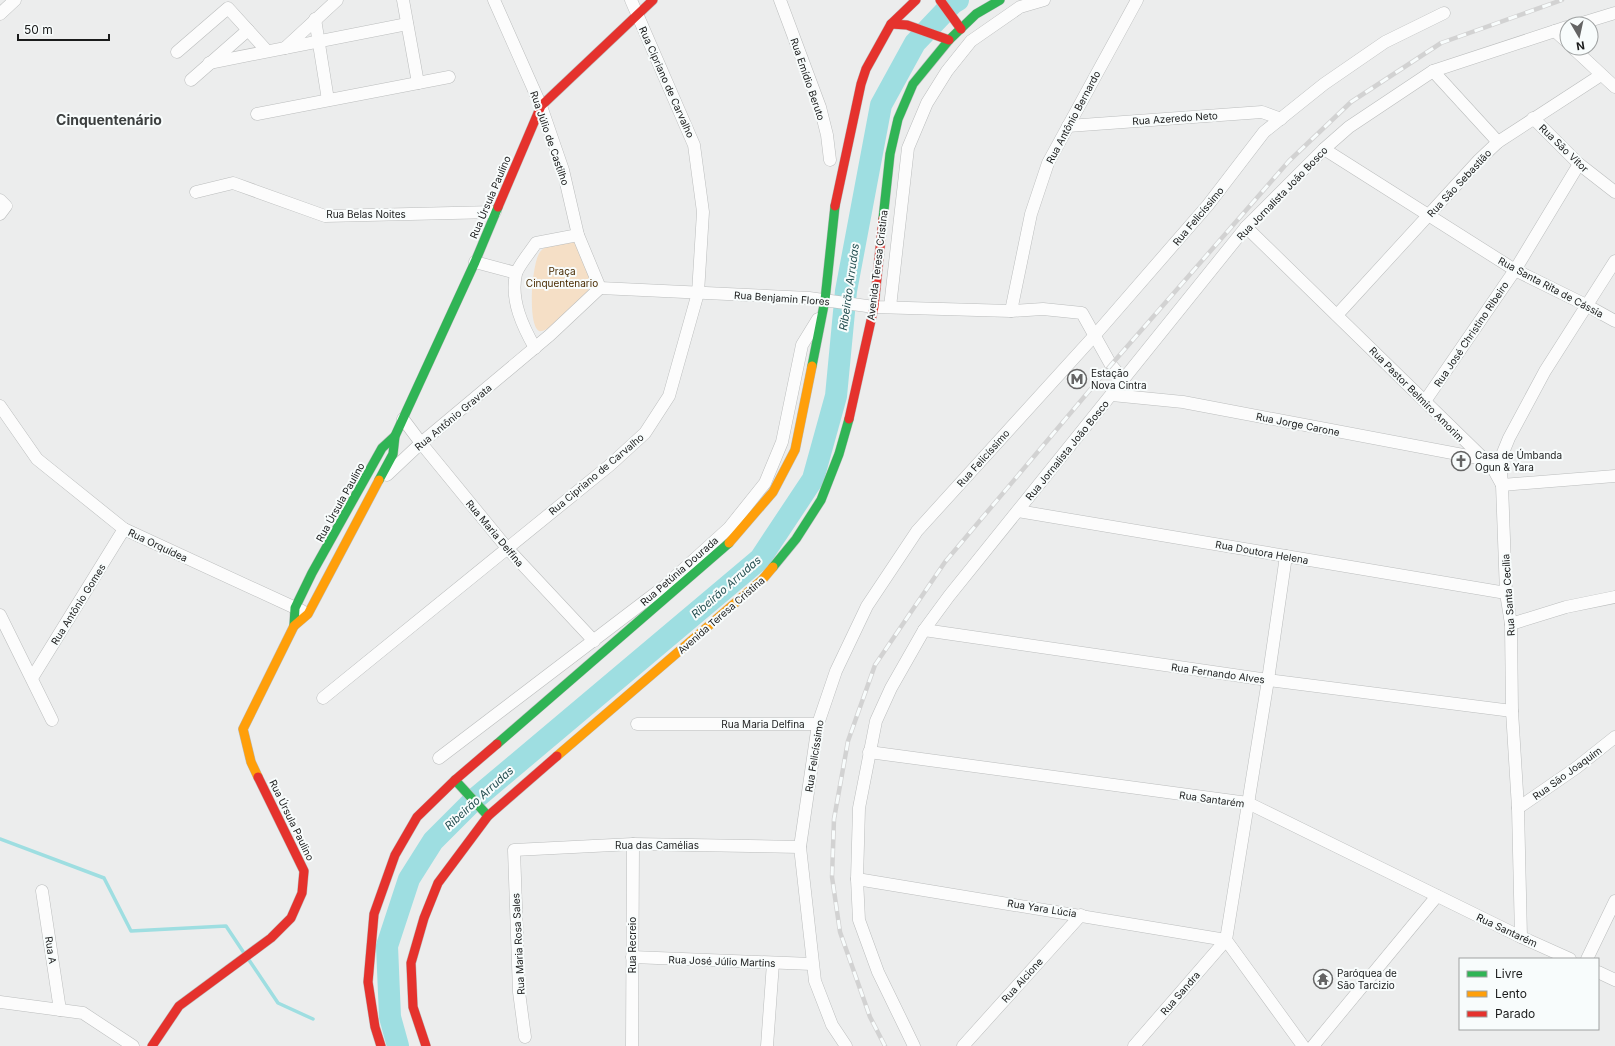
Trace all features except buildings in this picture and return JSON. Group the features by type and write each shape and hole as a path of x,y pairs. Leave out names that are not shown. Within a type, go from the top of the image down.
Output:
{"main road":[{"name":"Rua Úrsula Paulino","path":"294,626 308,614 393,454 395,436 476,262 495,212 541,106 638,16 653,0"},
{"path":"381,1046 375,1027 368,982 374,914 395,855 417,817 729,544 774,492 794,450 822,313 829,300 834,209 861,84 866,69 891,24 916,0"},
{"path":"940,0 958,25"},
{"name":"Avenida Teresa Cristina","path":"426,1046 413,1007 411,963 424,918 438,883 487,814 762,580 796,539 821,500 840,454 853,403 878,265 890,154 898,119 913,84 944,38 958,25 1000,0"},
{"path":"891,24 907,25 944,38"},
{"name":"Rua Úrsula Paulino","path":"152,1046 179,1006 236,966 271,938 291,918 302,893 304,871 251,762 243,729 294,626 295,608 312,573 382,448 395,436"},
{"path":"456,782 487,814"}],"street":[{"path":"0,14 15,0"},
{"path":"285,48 337,0"},
{"path":"403,0 418,82"},
{"name":"Rua Júlio de Castilho","path":"494,0 541,106 563,170 578,235 600,288"},
{"name":"Rua Cipriano de Carvalho","path":"323,698 610,466 645,434 669,396 698,293 703,212 694,145 632,0"},
{"name":"Rua Emídio Beruto","path":"780,0 820,106 830,160"},
{"name":"Avenida Teresa Cristina","path":"890,307 908,148 931,96 947,71 971,41 1020,7 1044,0"},
{"name":"Rua Antônio Bernardo","path":"1011,311 1031,214 1048,163 1137,0"},
{"path":"177,52 233,4 248,30 267,51"},
{"name":"Rua Felicíssimo","path":"846,1046 829,1017 815,981 800,847 818,724 836,671 867,606 917,531 1095,335 1208,205 1264,132 1324,84 1384,42 1444,13"},
{"path":"1599,18 1615,13"},
{"path":"315,19 328,100"},
{"path":"208,64 407,24"},
{"path":"191,80 248,30"},
{"name":"Rua Jornalista João Bosco","path":"914,1046 878,972 859,920 857,878 859,808 876,721 891,688 924,630 949,596 1246,227 1324,149 1349,126 1432,71 1559,30"},
{"path":"1555,31 1559,35"},
{"path":"1581,56 1615,87"},
{"path":"1432,71 1498,142"},
{"name":"Rua São Sebastião","path":"1337,315 1479,160 1498,142 1601,75"},
{"path":"257,114 449,77"},
{"name":"Rua Azeredo Neto","path":"1068,126 1262,112 1281,119"},
{"name":"Rua São Vitor","path":"1533,118 1579,164 1615,192"},
{"path":"896,128 918,125"},
{"name":"Rua Santa Rita de Cássia","path":"1324,149 1515,270 1615,321"},
{"name":"Rua José Christino Ribeiro","path":"1425,401 1515,270 1579,164"},
{"name":"Rua Belas Noites","path":"196,192 233,183 325,216 495,212"},
{"path":"885,199 901,207"},
{"path":"0,200 6,206 0,214"},
{"path":"884,214 901,207"},
{"name":"Rua Pastor Belmiro Amorim","path":"1246,227 1484,459 1490,463 1502,485"},
{"path":"535,348 526,331 514,295 516,273 536,243 578,235"},
{"name":"Rua Santa Cecília","path":"1521,937 1518,808 1512,711 1511,624 1506,593 1500,460 1509,438 1544,371 1615,261"},
{"path":"476,262 516,273"},
{"path":"878,265 895,262"},
{"name":"Rua Benjamin Flores","path":"600,288 829,300 870,306 1011,311 1044,310 1082,313 1095,335"},
{"name":"Rua Antônio Gravata","path":"374,489 396,465 535,348 600,288"},
{"name":"Rua Petúnia Dourada","path":"439,758 665,586 730,528 765,483 782,442 802,345 822,313"},
{"path":"1095,335 1111,365 1123,379"},
{"name":"Rua Jorge Carone","path":"1112,395 1183,402 1484,459"},
{"name":"Rua Orquídea","path":"0,406 37,459 124,529 308,614"},
{"name":"Rua Maria Delfina","path":"403,419 507,548 594,640"},
{"path":"1502,485 1615,476"},
{"name":"Rua Doutora Helena","path":"1018,511 1506,593"},
{"name":"Rua Antônio Gomes","path":"32,678 124,529"},
{"path":"1286,556 1268,680 1226,940 1303,1046"},
{"path":"1511,624 1566,608 1615,597"},
{"path":"0,615 52,720"},
{"name":"Rua Fernando Alves","path":"924,630 1268,680 1512,711"},
{"name":"Rua Maria Delfina","path":"637,724 818,724"},
{"name":"Rua São Joaquim","path":"1518,808 1576,768 1615,737"},
{"name":"Rua Santarém","path":"869,752 1248,803 1521,937 1568,958"},
{"name":"Rua das Camélias","path":"514,850 633,844 800,847"},
{"name":"Rua Recreio","path":"632,1046 633,844"},
{"name":"Rua Maria Rosa Sales","path":"514,850 520,992 525,1037"},
{"name":"Rua Yara Lúcia","path":"857,878 1226,940"},
{"name":"Rua A","path":"42,890 60,1010"},
{"path":"1313,1046 1437,896"},
{"path":"1587,958 1615,901"},
{"name":"Rua Alcione","path":"962,1046 1081,915"},
{"name":"Rua Sandra","path":"1134,1046 1226,940"},
{"name":"Rua José Júlio Martins","path":"632,957 812,964"},
{"path":"767,1046 773,963"},
{"path":"1599,972 1615,980"},
{"path":"0,1002 83,1013 133,1046"}],"green space":[{"name":"Praça Cinquentenario","path":"578,243 589,274 590,284 586,295 556,323 543,331 539,331 535,326 532,306 533,280 537,258 540,252 547,247 556,244"}],"waterway":[{"name":"Ribeirão Arrudas","path":"398,1046 390,1017 387,946 409,879 433,841 476,798 760,559 813,479 836,396 846,291 881,105 915,43 953,3 958,0"},
{"path":"0,839 104,878 131,931 226,926 244,953"},
{"path":"249,960 278,1003 313,1019"}],"railway":[{"path":"885,1046 870,1017 840,932 832,877 834,819 848,741 875,665 945,562 1111,365 1289,161 1351,102 1441,43 1562,0"}],"traffic: fast":[{"path":"883,219 890,154 898,119 913,84 949,40 976,14 1000,0"},
{"path":"812,366 825,300 835,206"},
{"path":"379,480 393,454 395,436 475,262 498,207"},
{"path":"773,567 796,539 821,500 839,454 849,419"},
{"path":"294,626 295,608 312,573 382,448 395,436"},
{"path":"497,744 729,543"},
{"path":"455,780 488,816"}],"traffic: slow":[{"path":"729,543 773,492 795,450 812,366"},
{"path":"258,777 251,762 243,729 294,626 308,614 379,480"},
{"path":"557,756 762,580 773,567"}],"traffic: jam":[{"path":"498,207 541,106 653,0"},
{"path":"835,206 861,84 866,69 891,24 916,0"},
{"path":"940,0 961,29"},
{"path":"891,24 907,25 949,40"},
{"path":"849,419 874,307 883,219"},
{"path":"381,1046 375,1027 368,982 374,914 395,855 417,817 455,780 497,744"},
{"path":"426,1046 413,1007 411,963 424,918 438,883 488,816 557,756"},
{"path":"152,1046 179,1006 271,938 291,918 302,893 304,871 258,777"}],"place":[{"name":"Estação Nova Cintra","path":"1077,379"},
{"name":"Casa de Úmbanda Ogun & Yara","path":"1461,461"},
{"name":"Paróquea de São Tarcizio","path":"1323,979"}],"district":[{"name":"Cinquentenário","path":"109,120"}]}
